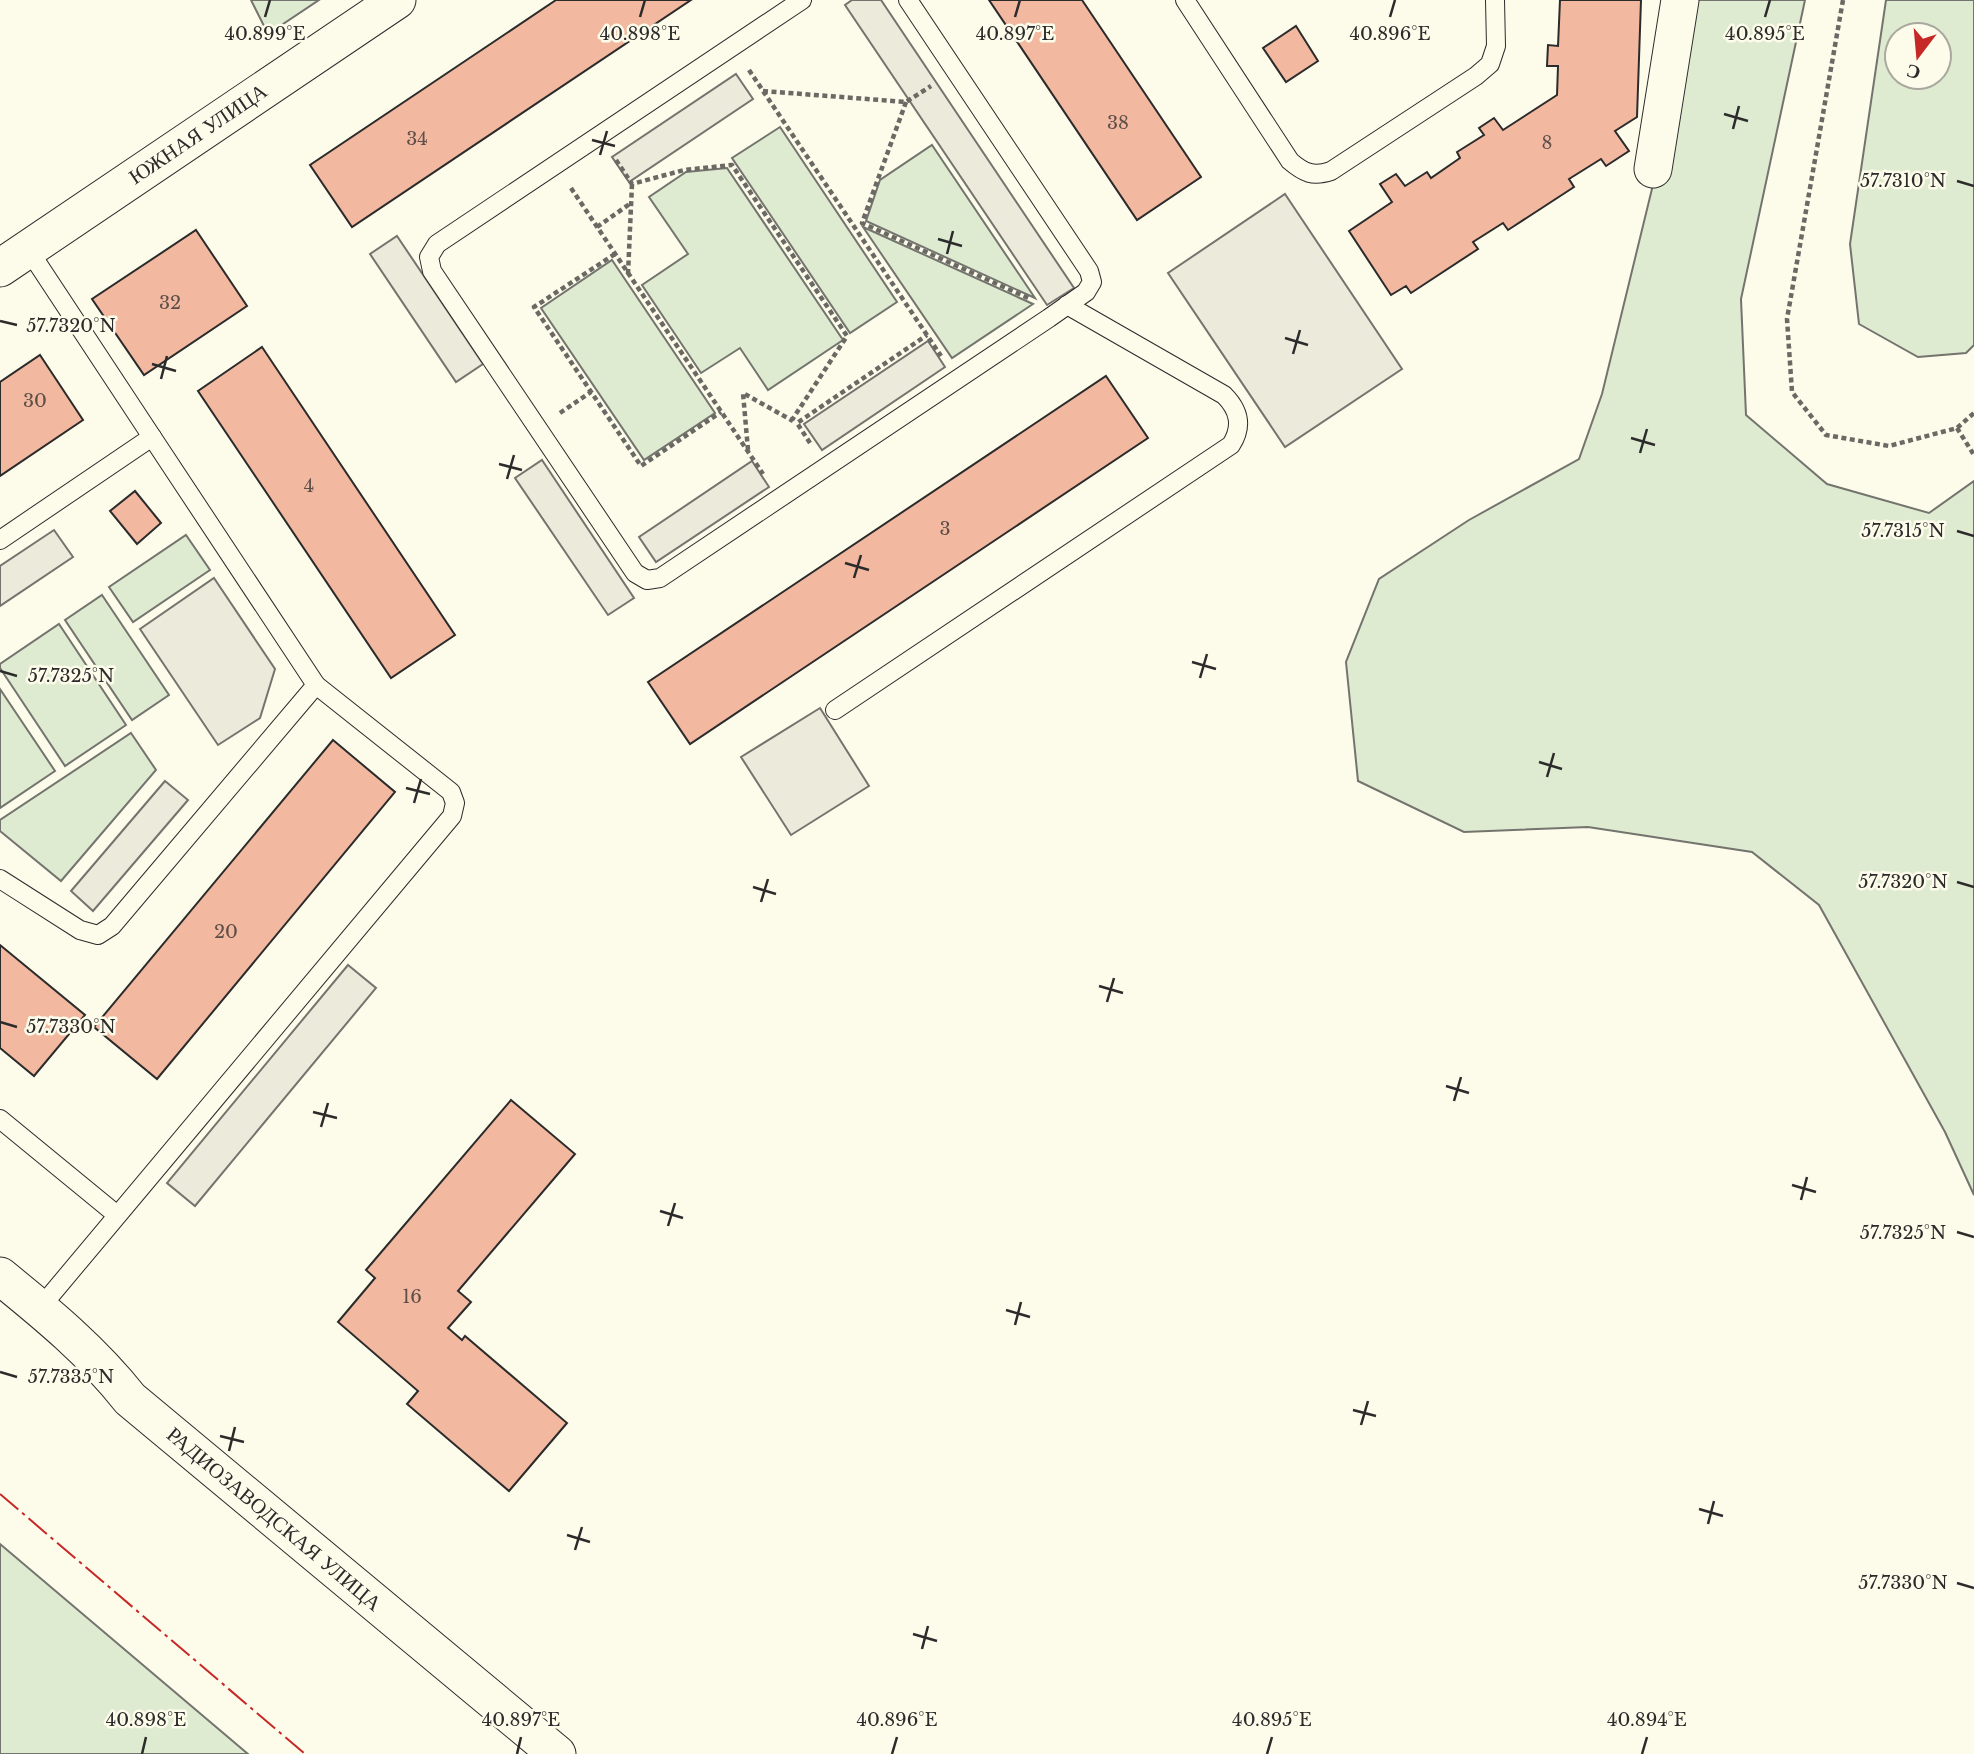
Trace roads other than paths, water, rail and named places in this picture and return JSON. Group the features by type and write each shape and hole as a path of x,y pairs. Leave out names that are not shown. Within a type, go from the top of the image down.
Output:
{"street":[{"name":"ЮЖНАЯ УЛИЦА","path":"14,259 397,0"},
{"path":"1653,169 1680,0"},
{"name":"РАДИОЗАВОДСКАЯ УЛИЦА","path":"0,1276 106,1368 130,1399 557,1754"}],"lane":[{"path":"802,0 437,244 429,257 432,271 635,573 648,580 660,578 1049,318 1086,292 1092,282 1089,271 908,0"},
{"path":"1185,0 1290,161 1303,172 1318,175 1331,171 1476,76 1490,64 1496,46 1495,0"},
{"path":"14,259 152,437 316,685 451,792 455,803 452,816 40,1308"},
{"path":"835,710 1231,445 1237,435 1239,421 1234,405 1224,395 1067,305"},
{"path":"0,540 152,437"},
{"path":"0,879 80,930 98,935 112,926 316,685"},
{"path":"0,1119 117,1215"}]}
